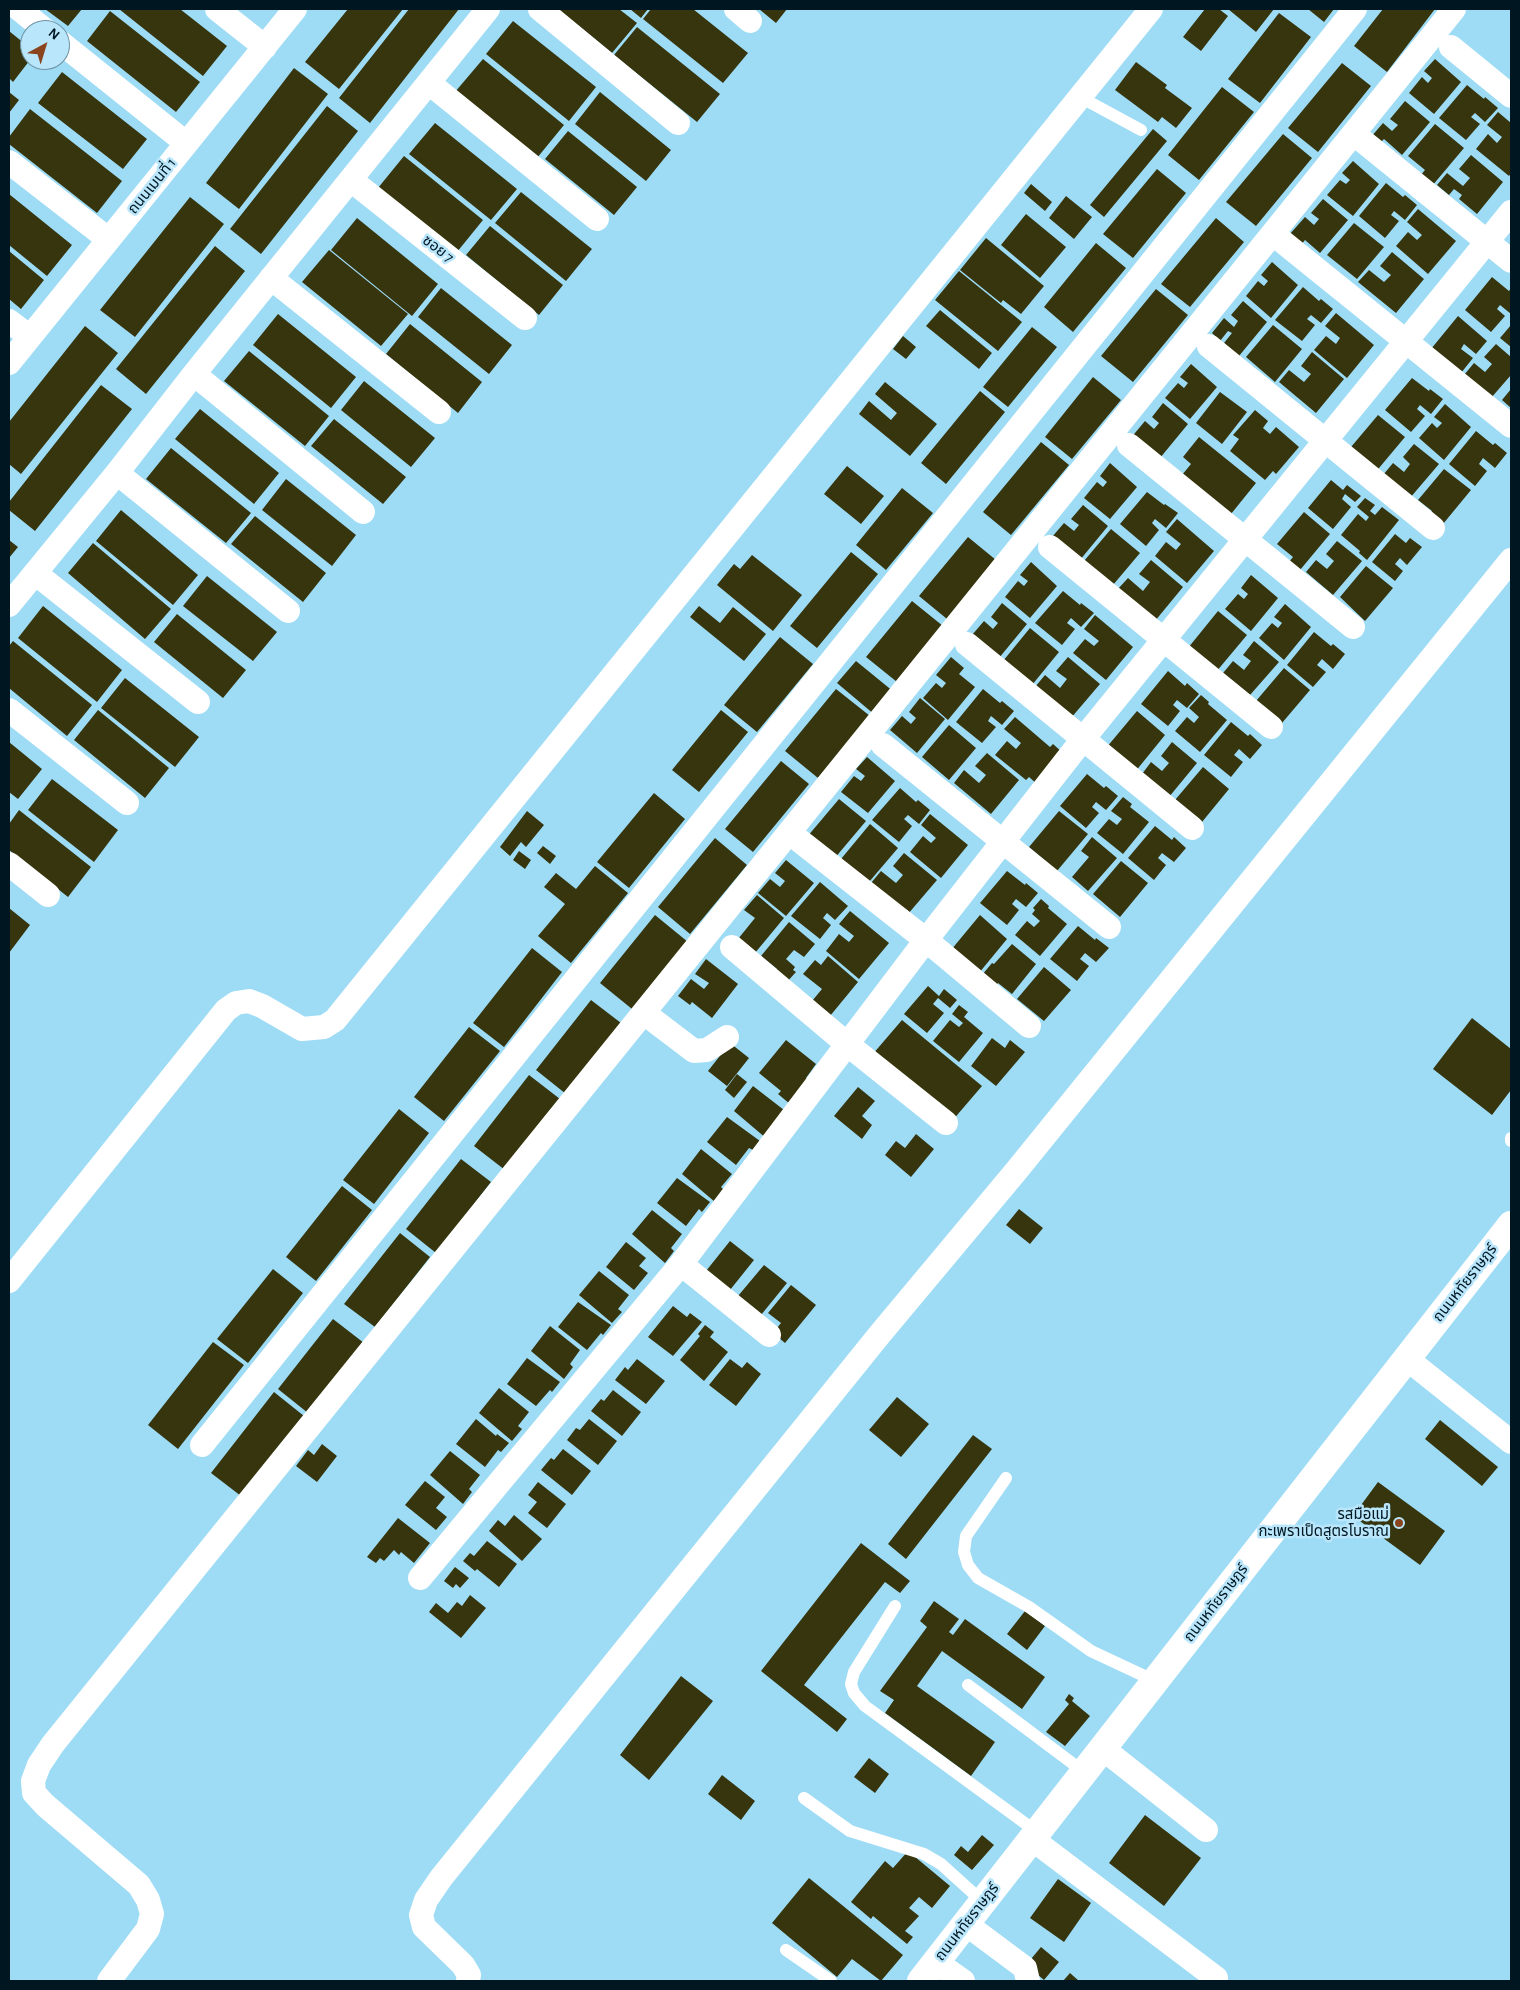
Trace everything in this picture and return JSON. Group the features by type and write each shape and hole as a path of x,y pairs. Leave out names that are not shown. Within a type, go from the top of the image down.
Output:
{"main road":[{"name":"ถนนหทัยราษฎร์","path":"929,1972 1511,1225"}],"street":[{"path":"19,9 33,20"},
{"path":"217,9 265,47"},
{"name":"ถนนเมนที่ 1","path":"9,364 108,239 296,9"},
{"path":"9,605 488,9"},
{"path":"540,9 678,123"},
{"path":"9,1281 226,1010 236,1003 248,1001 262,1006 302,1029 324,1028 335,1020 1151,9"},
{"path":"202,1446 1356,9"},
{"path":"109,1981 148,1929 152,1914 148,1900 140,1885 45,1805 34,1793 34,1780 38,1765 53,1744 1454,9"},
{"path":"1451,47 1511,96"},
{"path":"70,50 186,143"},
{"path":"429,83 597,219"},
{"path":"1364,142 1511,261"},
{"path":"9,162 108,239"},
{"name":"ซอย 7","path":"351,180 525,318"},
{"path":"420,1578 681,1264 926,940 1083,739 1511,212"},
{"path":"1283,242 1511,426"},
{"path":"271,278 439,412"},
{"path":"9,320 30,337"},
{"path":"1209,346 1433,528"},
{"path":"194,374 363,512"},
{"path":"1129,444 1353,627"},
{"path":"117,473 288,611"},
{"path":"1050,547 1271,727"},
{"path":"468,1981 469,1974 464,1965 437,1942 424,1927 421,1915 426,1900 441,1878 880,1334 1017,1170 1511,560"},
{"path":"36,573 198,702"},
{"path":"967,644 1192,828"},
{"path":"9,710 127,803"},
{"path":"883,745 1109,927"},
{"path":"800,841 926,940 1029,1026"},
{"path":"9,864 48,896"},
{"path":"732,947 847,1044 946,1123"},
{"path":"644,1014 694,1051 706,1050 727,1037"},
{"path":"681,1264 769,1335"},
{"path":"1406,1358 1511,1442"},
{"path":"1102,1748 1206,1830"},
{"path":"1034,1836 1216,1978"},
{"path":"966,1924 1025,1968 1028,1981"},
{"path":"929,1972 963,1981"}],"lane":[{"path":"1080,97 1141,130"},
{"path":"1006,1478 966,1536 964,1552 968,1565 978,1578 1029,1607 1091,1651 1155,1681"},
{"path":"895,1606 854,1672 852,1684 854,1693 865,1706 1034,1836"},
{"path":"968,1686 1084,1772"},
{"path":"804,1798 850,1831 924,1854 941,1864 983,1902"},
{"path":"786,1950 831,1981"}],"building":[{"path":"45,9 82,9 70,24 70,20 60,20"},
{"path":"119,9 180,9 227,46 203,76"},
{"path":"348,9 403,9 339,89 305,62"},
{"path":"409,9 459,9 370,123 339,98"},
{"path":"558,9 619,9 637,23 612,53"},
{"path":"630,9 648,9 641,18"},
{"path":"651,9 693,9 748,53 723,83 643,19"},
{"path":"759,9 787,9 776,23"},
{"path":"1205,9 1219,9 1228,16 1201,51 1183,37"},
{"path":"1228,9 1274,9 1256,32"},
{"path":"1308,9 1334,9 1324,22"},
{"path":"1383,9 1435,9 1387,72 1354,46"},
{"path":"110,11 200,82 176,112 87,41"},
{"path":"1279,13 1311,37 1260,103 1228,79"},
{"path":"513,21 596,87 569,121 486,54"},
{"path":"637,27 720,94 697,122 614,55"},
{"path":"9,31 20,40 20,70 22,70 13,82 9,78"},
{"path":"483,59 564,125 537,158 455,92"},
{"path":"1435,59 1461,82 1434,114 1409,93 1422,77 1428,83 1432,78 1424,71"},
{"path":"1136,62 1167,85 1165,88 1192,108 1176,128 1162,117 1158,122 1115,90"},
{"path":"1342,63 1371,86 1318,152 1288,128"},
{"path":"294,68 328,94 239,209 206,183"},
{"path":"62,72 147,139 123,169 38,103"},
{"path":"1467,85 1498,108 1485,122 1475,113 1471,117 1480,124 1466,140 1439,118"},
{"path":"1222,87 1254,112 1199,180 1168,155"},
{"path":"9,92 19,100 9,113"},
{"path":"600,92 671,150 646,181 575,124"},
{"path":"1405,101 1430,122 1402,155 1384,139 1379,144 1371,137 1383,123 1392,131 1398,125 1390,119"},
{"path":"327,106 358,131 261,254 230,229"},
{"path":"30,109 122,181 97,213 9,144 9,137"},
{"path":"1498,112 1511,123 1511,173 1509,176 1476,149 1488,134 1497,143 1502,137 1487,125"},
{"path":"435,123 517,189 491,220 409,154"},
{"path":"1435,124 1464,148 1432,186 1420,176 1425,170 1408,156"},
{"path":"1153,129 1167,141 1104,217 1090,205"},
{"path":"568,131 637,187 614,215 545,159"},
{"path":"1283,134 1312,158 1256,226 1226,202"},
{"path":"1471,155 1503,182 1477,214 1459,199 1462,195 1454,189 1449,195 1437,185 1447,173 1463,186 1470,178 1459,169"},
{"path":"404,156 483,220 457,252 378,188"},
{"path":"1353,161 1379,184 1353,216 1327,195 1340,180 1346,184 1350,180 1342,173"},
{"path":"1157,169 1186,193 1133,258 1103,234"},
{"path":"1386,183 1403,197 1405,195 1417,205 1405,220 1394,211 1391,215 1399,221 1385,238 1359,216"},
{"path":"1031,184 1052,202 1045,211 1024,193"},
{"path":"521,192 592,249 566,281 495,223"},
{"path":"9,194 72,245 47,276 9,245"},
{"path":"1066,196 1092,217 1074,239 1049,218"},
{"path":"190,197 224,224 135,337 100,310"},
{"path":"1323,199 1348,220 1320,253 1305,240 1301,245 1289,235 1305,217 1314,225 1319,219 1311,213"},
{"path":"1418,209 1456,241 1428,274 1396,246 1408,232 1417,240 1422,235 1407,222"},
{"path":"1026,214 1066,247 1040,278 1001,245"},
{"path":"357,218 438,284 412,316 331,250"},
{"path":"1216,218 1244,242 1190,307 1161,284"},
{"path":"1354,223 1384,247 1357,279 1327,255"},
{"path":"490,226 563,285 539,315 466,255"},
{"path":"986,238 1044,286 1021,314 1003,300 1001,303 960,270"},
{"path":"1096,243 1126,268 1073,332 1044,307"},
{"path":"215,246 245,271 146,394 116,369"},
{"path":"329,250 408,314 381,346 302,282"},
{"path":"9,251 44,280 21,309 9,299"},
{"path":"1392,252 1424,279 1396,313 1358,282 1369,270 1384,282 1391,275 1380,266"},
{"path":"1272,262 1298,285 1271,318 1246,296 1258,281 1264,286 1268,281 1261,275"},
{"path":"959,271 1022,322 998,351 935,300"},
{"path":"1492,277 1509,291 1511,288 1511,314 1500,305 1497,309 1505,316 1491,332 1465,310"},
{"path":"1303,287 1319,301 1321,299 1333,309 1321,323 1311,315 1307,319 1315,325 1302,341 1275,320"},
{"path":"441,288 512,345 489,374 418,317"},
{"path":"1156,289 1188,315 1133,382 1101,356"},
{"path":"1243,301 1267,322 1239,356 1224,343 1232,333 1228,331 1220,341 1212,333 1224,318 1234,327 1238,321 1231,315"},
{"path":"940,310 992,353 979,369 926,326"},
{"path":"1336,313 1374,345 1347,378 1314,350 1326,336 1336,344 1340,338 1325,326"},
{"path":"278,314 356,377 331,408 253,345"},
{"path":"1458,316 1487,341 1476,354 1464,344 1461,349 1473,358 1461,373 1431,349"},
{"path":"410,324 482,382 458,413 386,354"},
{"path":"1273,325 1302,349 1275,382 1246,357"},
{"path":"1511,325 1511,347 1500,338"},
{"path":"85,326 118,353 21,474 9,464 9,422"},
{"path":"1032,327 1057,347 1008,407 983,387"},
{"path":"903,336 916,347 906,359 893,349"},
{"path":"1496,344 1511,357 1511,375 1491,398 1464,375 1474,363 1485,372 1492,364 1484,357"},
{"path":"249,351 329,416 305,446 224,381"},
{"path":"1312,352 1344,379 1316,413 1279,382 1289,370 1304,382 1311,374 1301,366"},
{"path":"1191,364 1217,387 1190,419 1165,398 1178,383 1184,388 1188,383 1180,377"},
{"path":"1093,377 1121,400 1072,459 1045,437"},
{"path":"1412,378 1443,399 1431,414 1420,405 1417,409 1425,416 1411,432 1385,410"},
{"path":"364,381 435,438 411,467 341,410"},
{"path":"885,382 937,424 910,456 859,414 869,401 891,420 897,413 875,394"},
{"path":"101,385 132,409 35,531 9,510 9,502"},
{"path":"1511,389 1511,408 1502,400"},
{"path":"980,391 1005,412 946,484 921,463"},
{"path":"1220,392 1247,412 1222,444 1196,423"},
{"path":"1163,403 1188,424 1160,458 1130,439 1145,421 1154,429 1159,423 1152,417"},
{"path":"1445,404 1471,427 1444,460 1419,438 1432,423 1437,428 1442,423 1434,417"},
{"path":"200,409 279,473 254,504 175,439"},
{"path":"1255,410 1268,421 1263,428 1270,434 1276,427 1299,447 1276,474 1273,471 1265,480 1230,451 1239,439 1233,435"},
{"path":"1378,415 1405,437 1374,474 1351,447"},
{"path":"334,419 406,477 383,504 311,446"},
{"path":"1476,431 1493,445 1495,443 1507,453 1495,468 1483,458 1479,464 1487,471 1475,486 1449,464"},
{"path":"1199,437 1256,483 1231,514 1182,475 1191,464 1183,457"},
{"path":"1041,442 1069,465 1011,535 983,512"},
{"path":"1414,444 1439,464 1410,498 1383,475 1393,463 1404,472 1410,464 1403,457"},
{"path":"171,448 251,513 226,543 146,479"},
{"path":"1110,463 1137,487 1110,519 1084,498 1097,482 1103,487 1107,482 1100,476"},
{"path":"847,466 884,496 861,524 824,494"},
{"path":"1444,469 1471,490 1443,524 1430,513 1432,511 1418,500"},
{"path":"286,479 356,535 332,566 262,510"},
{"path":"1331,480 1343,490 1347,485 1361,496 1355,502 1345,494 1342,499 1351,507 1333,529 1308,508"},
{"path":"902,488 933,513 886,570 856,545"},
{"path":"1147,492 1178,513 1166,528 1155,519 1152,523 1159,530 1146,546 1120,524"},
{"path":"1365,498 1375,505 1370,511 1375,515 1382,507 1399,520 1367,560 1359,553 1360,551 1341,535 1358,514 1366,521 1369,517 1357,507"},
{"path":"1083,505 1108,526 1080,560 1052,537 1064,523 1074,531 1079,525 1071,519"},
{"path":"121,510 198,575 173,605 96,541"},
{"path":"1304,512 1330,534 1300,570 1289,562 1293,557 1277,544"},
{"path":"255,516 326,573 303,602 231,544"},
{"path":"1177,519 1214,551 1187,583 1155,556 1166,542 1176,550 1181,544 1166,532"},
{"path":"1111,529 1140,553 1113,585 1084,561"},
{"path":"1395,534 1406,543 1410,538 1422,547 1407,565 1400,558 1395,564 1403,571 1395,581 1372,562"},
{"path":"968,537 996,560 947,619 919,596"},
{"path":"9,540 18,547 9,558"},
{"path":"1337,541 1362,561 1333,595 1306,572 1316,560 1327,569 1334,561 1326,554"},
{"path":"93,543 171,609 145,639 68,573"},
{"path":"851,552 878,574 817,648 790,626"},
{"path":"752,555 802,595 773,631 717,585 734,564 740,569"},
{"path":"1151,560 1183,587 1155,621 1117,590 1128,578 1143,591 1150,582 1139,574"},
{"path":"1031,562 1057,586 1030,618 1005,597 1018,581 1024,586 1028,581 1020,575"},
{"path":"1366,566 1393,588 1365,621 1340,597"},
{"path":"1251,575 1278,598 1251,631 1225,609 1238,594 1244,599 1248,594 1241,588"},
{"path":"207,576 277,632 253,661 183,606"},
{"path":"1063,591 1080,605 1081,603 1094,613 1081,627 1071,618 1067,623 1075,629 1062,645 1035,623"},
{"path":"912,601 943,626 897,682 866,657"},
{"path":"1002,603 1027,624 999,658 972,635 984,621 993,629 998,623 991,617"},
{"path":"1285,604 1311,627 1284,660 1259,638 1272,623 1278,628 1282,623 1274,617"},
{"path":"43,606 122,670 97,702 18,638"},
{"path":"699,606 720,623 733,607 766,634 744,661 690,617"},
{"path":"1218,611 1247,635 1216,672 1188,648"},
{"path":"177,614 246,670 223,698 154,642"},
{"path":"1095,615 1133,647 1106,680 1073,653 1085,639 1094,646 1099,641 1084,629"},
{"path":"1030,628 1059,652 1032,685 1003,661"},
{"path":"1314,632 1331,646 1333,644 1345,654 1333,669 1322,659 1317,665 1326,672 1313,687 1287,665"},
{"path":"780,637 813,664 757,732 724,705"},
{"path":"13,641 92,705 67,736 9,688 9,646"},
{"path":"1254,641 1279,662 1250,695 1223,673 1233,661 1244,670 1251,661 1243,655"},
{"path":"951,657 964,668 959,674 975,687 948,720 923,698 936,683 942,688 946,683 936,675"},
{"path":"1068,657 1100,684 1071,718 1035,687 1045,675 1060,688 1067,679 1056,671"},
{"path":"856,661 894,692 875,715 837,683"},
{"path":"1284,668 1310,690 1282,723 1256,701"},
{"path":"1168,671 1185,686 1187,683 1199,694 1187,708 1177,700 1173,705 1180,711 1168,726 1141,704"},
{"path":"125,678 199,737 175,767 101,708"},
{"path":"836,689 870,716 818,778 785,751"},
{"path":"983,689 1000,703 1002,701 1014,711 1002,725 991,716 988,721 996,727 982,743 956,722"},
{"path":"1201,695 1209,702 1208,704 1227,720 1200,752 1175,731 1187,717 1194,723 1199,717 1189,708"},
{"path":"920,698 945,719 917,753 890,730 902,716 911,724 916,718 909,712"},
{"path":"98,710 169,768 145,798 74,740"},
{"path":"721,710 748,732 699,792 672,770"},
{"path":"1137,711 1165,735 1135,772 1106,748"},
{"path":"1015,717 1050,747 1053,744 1063,753 1037,784 1029,777 1026,780 995,755 1007,741 1016,749 1021,743 1004,729"},
{"path":"1231,722 1248,736 1250,734 1262,745 1250,759 1239,749 1234,755 1243,762 1231,777 1204,755"},
{"path":"949,725 976,748 949,780 922,757"},
{"path":"9,742 42,769 18,799 9,792"},
{"path":"1172,742 1197,763 1169,797 1142,774 1151,762 1162,771 1169,763 1161,756"},
{"path":"987,753 1019,780 991,814 954,783 964,770 979,783 986,775 975,766"},
{"path":"867,757 895,781 868,813 841,792 854,776 861,781 865,776 856,769"},
{"path":"781,761 809,784 753,852 725,829"},
{"path":"1203,767 1229,789 1202,822 1175,800"},
{"path":"1087,774 1104,788 1106,786 1118,796 1106,810 1096,802 1092,807 1099,813 1086,828 1060,806"},
{"path":"52,779 118,830 94,862 28,810"},
{"path":"900,788 916,802 918,800 930,810 919,824 908,815 904,819 912,826 899,842 872,820"},
{"path":"654,793 685,819 629,888 597,862"},
{"path":"1123,797 1132,804 1130,807 1149,822 1123,854 1097,833 1109,819 1117,825 1122,819 1111,811"},
{"path":"839,799 866,821 834,859 807,837"},
{"path":"19,810 91,867 68,897 9,850 9,824"},
{"path":"527,811 544,825 526,847 521,842 510,856 500,847"},
{"path":"1059,811 1088,834 1057,871 1029,847"},
{"path":"930,814 968,845 941,878 910,852 923,836 931,843 936,838 921,825"},
{"path":"870,824 898,848 869,882 841,859"},
{"path":"1155,826 1172,840 1174,837 1186,848 1174,862 1162,853 1158,858 1166,865 1154,880 1128,858"},
{"path":"1092,837 1117,858 1088,891 1072,877 1089,857 1081,851"},
{"path":"715,838 747,865 690,934 658,907"},
{"path":"543,846 556,856 550,864 537,853"},
{"path":"519,851 531,860 525,869 513,860"},
{"path":"904,853 937,880 908,914 871,883 881,871 896,883 903,875 893,866"},
{"path":"786,860 814,883 786,916 758,893 770,879 780,887 785,881 775,873"},
{"path":"1121,861 1148,883 1120,917 1093,894"},
{"path":"595,866 628,893 571,963 538,936 565,904 544,887 556,873 576,889"},
{"path":"1007,871 1038,893 1026,907 1016,899 1012,904 1019,910 1007,925 980,903"},
{"path":"820,882 848,906 835,920 827,913 823,918 831,925 820,939 791,916"},
{"path":"757,895 784,918 755,953 738,939 755,918 744,910"},
{"path":"1041,899 1049,906 1048,908 1067,924 1040,956 1015,935 1027,921 1034,927 1040,921 1032,914 1035,910 1033,908"},
{"path":"9,908 30,925 9,953"},
{"path":"850,911 889,943 859,979 826,951 839,934 849,942 854,936 839,924"},
{"path":"655,915 688,942 632,1009 600,983"},
{"path":"980,915 1007,939 979,973 951,950"},
{"path":"789,922 815,944 804,957 794,950 786,959 795,967 793,970 796,972 786,983 774,973 777,969 761,956"},
{"path":"1078,926 1095,940 1096,938 1109,948 1096,962 1085,953 1080,959 1089,966 1077,981 1050,959"},
{"path":"1012,944 1036,964 1012,994 998,983 990,993 977,981"},
{"path":"532,948 562,972 504,1047 473,1023"},
{"path":"828,956 858,982 830,1016 812,1001 822,989 803,974 815,960 821,965"},
{"path":"706,959 738,984 712,1018 692,1002 690,1005 678,996 691,979 704,989 709,983 695,974"},
{"path":"1044,967 1071,990 1044,1021 1017,999"},
{"path":"928,986 939,996 944,989 957,1000 950,1008 938,998 933,1004 944,1013 927,1033 904,1014"},
{"path":"591,1000 621,1023 566,1094 536,1070"},
{"path":"959,1005 968,1012 964,1017 983,1033 959,1062 933,1041 950,1020 959,1027 963,1023 952,1014"},
{"path":"1472,1018 1511,1049 1511,1090 1492,1115 1433,1069"},
{"path":"902,1020 982,1086 952,1121 872,1055"},
{"path":"469,1027 500,1051 444,1121 414,1097"},
{"path":"992,1038 1005,1048 1010,1040 1025,1052 996,1086 971,1066"},
{"path":"786,1040 816,1064 806,1078 809,1080 790,1104 778,1094 781,1091 759,1073"},
{"path":"730,1043 749,1058 727,1086 708,1071"},
{"path":"737,1074 747,1082 734,1098 725,1090"},
{"path":"529,1075 560,1099 505,1170 474,1146"},
{"path":"753,1086 784,1110 767,1139 734,1111"},
{"path":"858,1087 875,1101 862,1116 872,1125 862,1139 834,1116"},
{"path":"399,1109 429,1133 374,1204 343,1180"},
{"path":"727,1117 760,1141 753,1150 749,1148 736,1165 707,1142"},
{"path":"916,1134 934,1149 911,1177 885,1155 896,1141 905,1148"},
{"path":"701,1149 732,1174 721,1187 724,1190 715,1202 682,1174"},
{"path":"461,1159 491,1182 436,1253 406,1229"},
{"path":"677,1178 710,1202 702,1212 699,1209 686,1226 657,1203"},
{"path":"342,1186 372,1210 316,1281 286,1257"},
{"path":"1019,1209 1043,1228 1030,1244 1006,1225"},
{"path":"652,1210 682,1234 671,1248 674,1251 665,1263 632,1234"},
{"path":"400,1233 430,1257 375,1327 344,1304"},
{"path":"730,1241 754,1260 730,1290 706,1271"},
{"path":"626,1242 646,1258 639,1266 648,1273 634,1290 606,1267"},
{"path":"764,1265 787,1283 761,1315 738,1296"},
{"path":"273,1269 303,1293 248,1363 217,1339"},
{"path":"599,1271 629,1295 618,1309 622,1312 612,1323 579,1295"},
{"path":"791,1285 816,1305 785,1343 773,1333 781,1323 768,1313"},
{"path":"578,1302 611,1325 603,1335 601,1333 587,1350 558,1327"},
{"path":"673,1306 687,1317 690,1313 702,1322 673,1356 648,1337"},
{"path":"333,1319 364,1343 308,1413 278,1389"},
{"path":"705,1325 714,1332 710,1337 728,1352 704,1381 680,1360 700,1336 698,1334"},
{"path":"550,1326 580,1350 570,1364 573,1367 564,1379 531,1351"},
{"path":"213,1342 244,1365 178,1449 148,1425"},
{"path":"527,1358 560,1382 536,1406 507,1384"},
{"path":"637,1359 665,1381 646,1404 615,1380 625,1367 628,1370"},
{"path":"730,1359 742,1368 747,1362 761,1374 736,1406 709,1385"},
{"path":"499,1388 529,1412 518,1426 522,1429 512,1441 479,1413"},
{"path":"613,1390 641,1412 622,1436 591,1411 601,1399 604,1401"},
{"path":"274,1392 304,1416 241,1496 211,1473"},
{"path":"897,1397 929,1424 901,1457 869,1430"},
{"path":"476,1419 496,1436 497,1434 509,1443 501,1452 498,1450 485,1467 456,1444"},
{"path":"589,1419 617,1441 598,1465 567,1440 576,1428 580,1430"},
{"path":"1440,1420 1498,1467 1482,1486 1425,1439"},
{"path":"973,1435 992,1449 906,1559 888,1544"},
{"path":"322,1444 337,1456 317,1482 296,1466 308,1450 314,1455"},
{"path":"563,1449 591,1471 572,1495 541,1470 551,1458 554,1460"},
{"path":"450,1451 480,1475 469,1489 472,1492 463,1504 430,1475"},
{"path":"425,1481 445,1497 436,1508 447,1517 436,1530 405,1505"},
{"path":"538,1482 566,1504 547,1528 528,1513 537,1502 528,1495"},
{"name":"รสมือแม่ กะเพราเป็ดสูตรโบราณ","path":"1378,1482 1445,1531 1420,1565 1353,1516"},
{"path":"514,1515 542,1539 522,1561 489,1531 498,1520 505,1526"},
{"path":"398,1518 430,1543 414,1563 401,1552 399,1555 394,1550 384,1561 380,1558 376,1563 367,1557"},
{"path":"487,1541 517,1564 499,1587 477,1569 475,1571 463,1561 470,1553 474,1556"},
{"path":"861,1543 910,1581 900,1593 885,1582 804,1685 847,1719 837,1732 761,1671"},
{"path":"455,1567 469,1578 460,1588 456,1584 453,1588 444,1581"},
{"path":"470,1595 486,1608 461,1638 429,1612 436,1603 448,1613 457,1602 462,1606"},
{"path":"934,1601 959,1619 949,1632 953,1635 965,1619 1045,1677 1022,1709 942,1651 917,1686 995,1742 971,1776 885,1713 894,1700 880,1691 927,1627 920,1621"},
{"path":"1025,1611 1045,1626 1027,1650 1007,1634"},
{"path":"681,1676 713,1701 649,1780 620,1755"},
{"path":"1069,1694 1074,1698 1072,1701 1090,1716 1065,1746 1046,1732 1069,1704 1065,1700"},
{"path":"869,1758 889,1774 875,1793 854,1777"},
{"path":"722,1775 755,1801 741,1820 708,1794"},
{"path":"1145,1815 1201,1858 1164,1906 1109,1863"},
{"path":"982,1835 994,1845 972,1870 954,1855 961,1846 968,1852"},
{"path":"908,1851 950,1886 932,1908 919,1897 909,1908 919,1916 905,1931 913,1937 907,1944 873,1916 871,1919 851,1902 885,1861 893,1868"},
{"path":"809,1878 903,1955 881,1981 852,1959 837,1977 772,1923"},
{"path":"1058,1879 1091,1903 1064,1942 1030,1918"},
{"path":"1041,1947 1059,1962 1044,1980 1026,1965"},
{"path":"1070,1973 1079,1981 1063,1981"}],"place":[{"name":"รสมือแม่ กะเพราเป็ดสูตรโบราณ","path":"1399,1523"}]}
